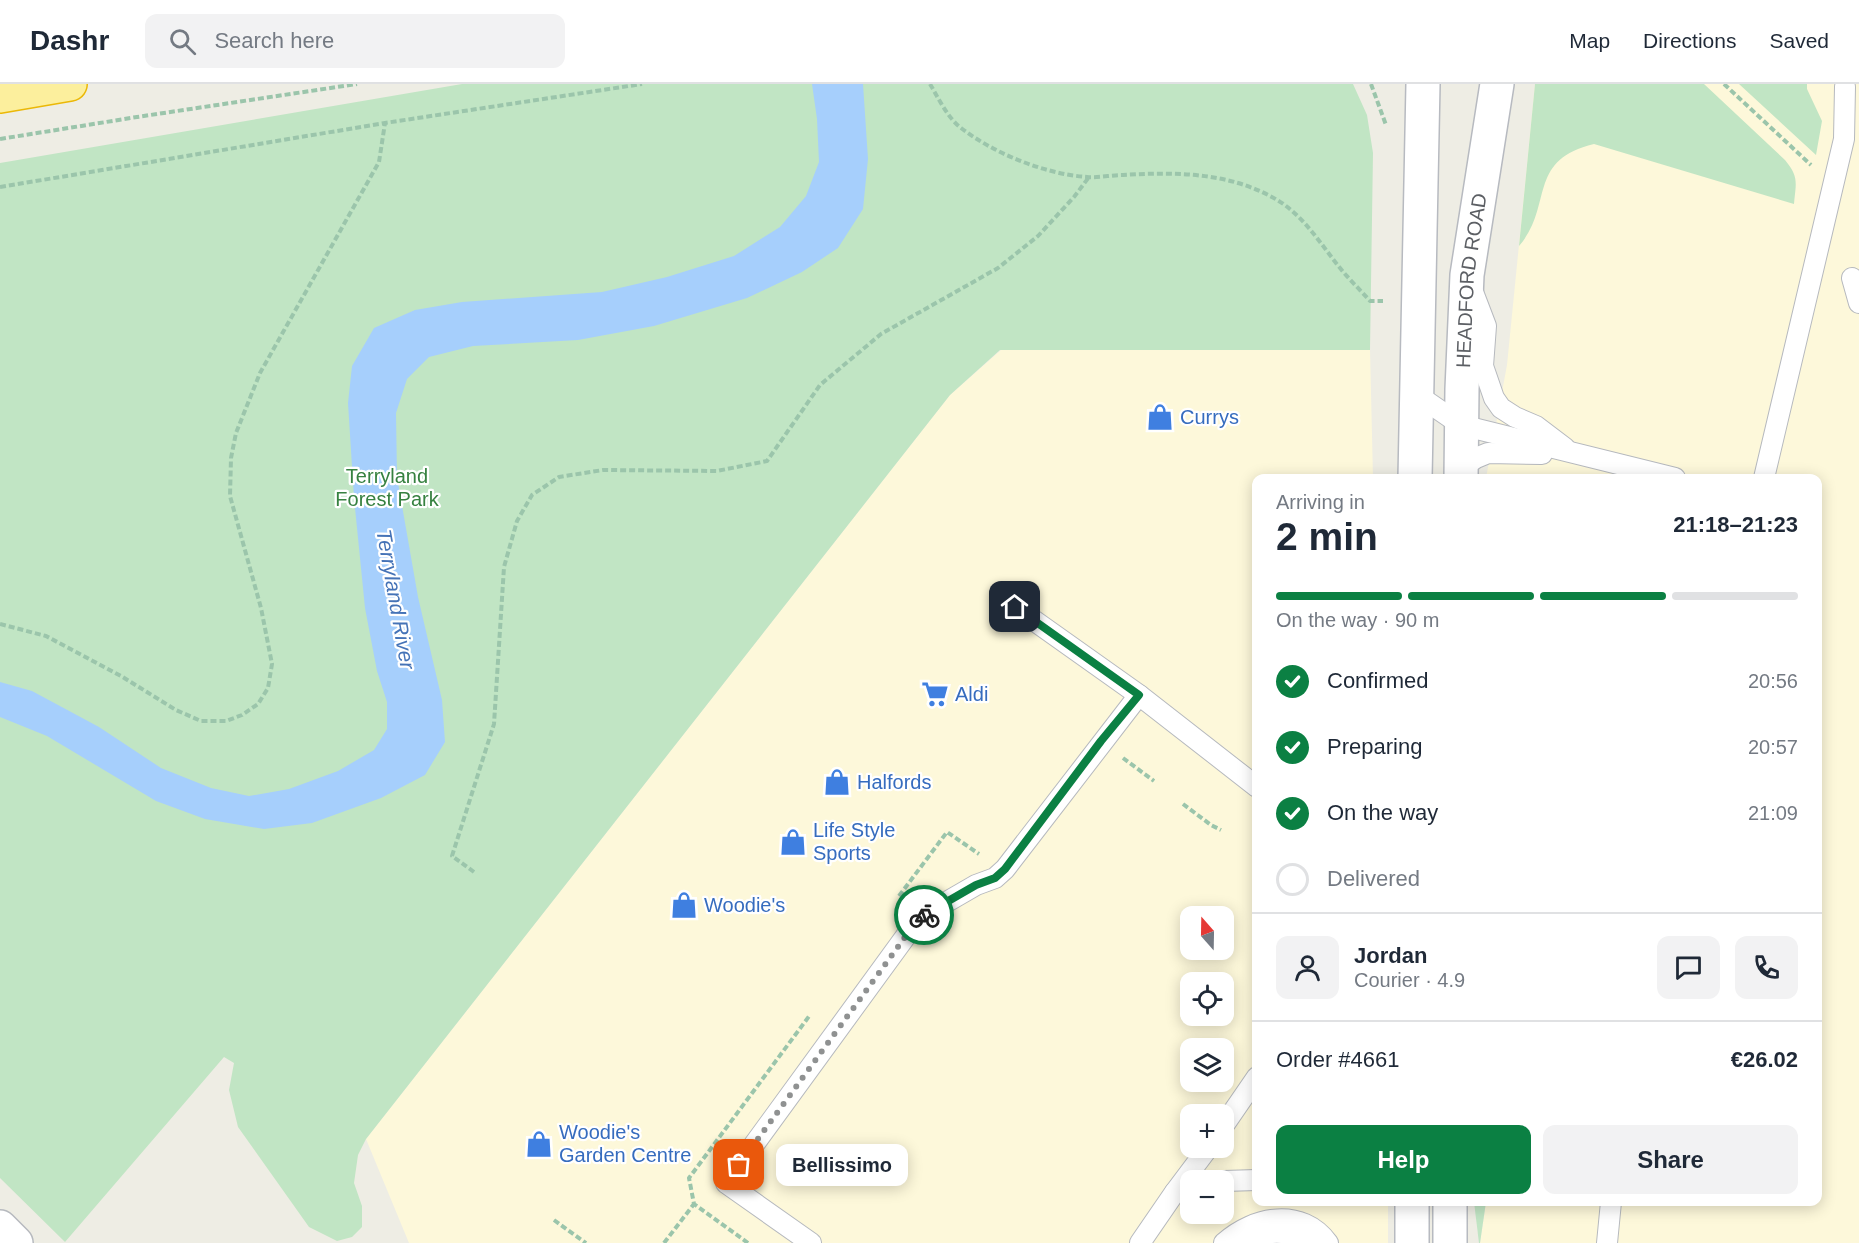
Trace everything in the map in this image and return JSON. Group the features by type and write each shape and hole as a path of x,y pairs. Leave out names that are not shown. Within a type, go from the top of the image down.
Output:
{"highway":[{"path":"0,96 70,84"}],"main road":[{"path":"1415,474 1423,84"},
{"name":"HEADFORD ROAD","path":"1461,473 1467,275 1497,84"},
{"path":"1412,1206 1412,1243"},
{"path":"1450,1206 1450,1243"},
{"path":"0,1227 16,1243"}],"lane":[{"path":"1765,474 1844,139 1849,90"},
{"path":"1467,275 1486,326 1483,366 1494,398 1502,408 1515,417 1536,426 1575,454"},
{"path":"1852,278 1859,303"},
{"path":"1416,394 1461,424 1658,474"},
{"path":"1461,473 1476,458 1488,453 1575,454"},
{"path":"1015,607 1139,695 1252,783"},
{"path":"811,1243 726,1183 919,918 976,885 995,878 1005,869 1101,741 1139,695"},
{"path":"1234,1110 1252,1084"},
{"path":"1234,1181 1252,1180"},
{"path":"1140,1243 1180,1194"},
{"path":"1606,1243 1611,1206"},
{"path":"1224,1243 1244,1228 1276,1219 1293,1219 1308,1224 1321,1233 1328,1243"},
{"path":"1250,1243 1259,1236 1287,1233 1305,1238 1309,1243"}],"path":[{"path":"0,140 357,84"},
{"path":"0,187 385,123 642,84"},
{"path":"930,84 944,109 961,128 990,146 1054,173 1089,177 1202,175 1241,183 1271,196 1300,216 1345,274 1370,301 1383,301"},
{"path":"1724,84 1833,187"},
{"path":"0,624 46,636 121,676 176,710 201,721 226,721 243,715 258,704 268,688 273,664 261,608 230,496 231,458 236,433 265,364 379,162 385,123"},
{"path":"474,872 452,856 494,723 504,567 517,521 532,495 559,477 603,470 717,471 767,461 820,385 880,334 998,268 1038,236 1089,177"},
{"path":"1116,752 1154,781"},
{"path":"1184,804 1221,830"},
{"path":"664,1243 694,1204"},
{"path":"554,1220 586,1243"}],"shaded area":[{"path":"1535,84 1859,84 1859,1243 1480,1243 1485,1206 1822,1206 1822,474 1487,474 1507,365"},
{"path":"1001,350 1370,350 1373,474 1252,474 1252,1206 1388,1206 1388,1243 409,1243 366,1139 950,395"}],"green space":[{"name":"Terryland Forest Park","path":"462,84 1353,84 1367,115 1373,153 1370,350 1000,350 950,395 366,1139 358,1155 354,1183 362,1206 362,1227 352,1237 337,1241 309,1227 238,1127 229,1090 234,1063 224,1057 65,1242 0,1178 0,163"},
{"path":"1535,84 1704,84 1785,160 1796,180 1794,204 1594,144 1573,151 1559,161 1550,173 1536,215 1519,246"},
{"path":"1739,84 1807,84 1807,89 1822,121 1816,155"},
{"path":"1474,1206 1485,1206 1480,1243"}],"water":[{"name":"Terryland River","path":"812,84 863,84 868,159 863,209 838,248 802,272 747,298 654,326 578,340 473,346 429,357 407,379 396,413 397,477 418,597 442,700 445,742 425,775 381,798 312,823 264,829 205,819 156,801 47,736 0,717 0,682 32,691 99,727 161,768 211,788 249,796 289,789 338,771 374,750 387,729 387,702 377,671 365,608 354,498 348,403 352,366 374,328 415,310 462,302 602,292 667,277 734,256 780,227 806,196 819,162 817,119"}],"way so far":[{"path":"739,1165 873,978 919,918 924,915"}],"place":[{"name":"Currys","path":"1160,417"},
{"name":"Aldi","path":"935,694"},
{"name":"Halfords","path":"837,782"},
{"name":"Life Style Sports","path":"793,842"},
{"name":"Woodie's","path":"684,905"},
{"name":"Woodie's Garden Centre","path":"539,1144"},
{"name":"Bellissimo","path":"739,1165"}],"route":[{"path":"924,915 976,885 995,878 1005,869 1101,741 1139,695 1015,607"}]}
